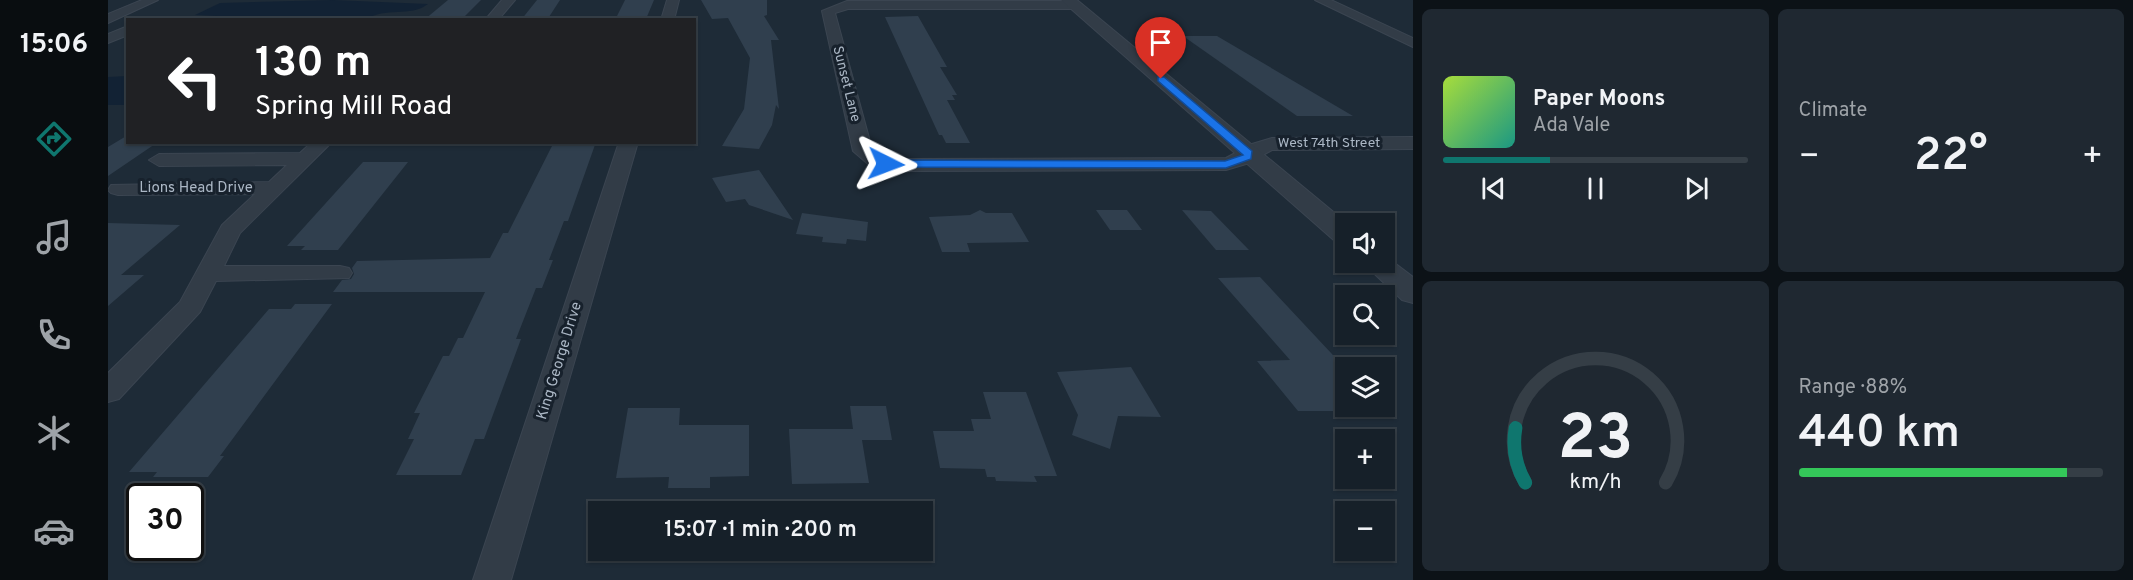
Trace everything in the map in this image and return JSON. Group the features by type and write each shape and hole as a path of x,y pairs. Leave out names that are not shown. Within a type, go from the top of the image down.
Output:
{"street":[{"path":"108,19 152,0"},
{"path":"493,18 509,0"},
{"path":"668,18 673,0"},
{"path":"1321,0 1413,43"},
{"path":"1071,2 1335,227"},
{"name":"Sunset Lane","path":"875,160 863,151 828,11 835,7 1071,2"},
{"path":"108,30 126,30"},
{"path":"108,39 126,31"},
{"name":"West 74th Street","path":"875,160 899,165 1226,164 1241,162 1257,147 1272,144 1413,143"},
{"name":"King George Drive","path":"492,580 628,144"},
{"name":"Lions Head Drive","path":"159,159 314,151"},
{"name":"Lions Head Drive","path":"108,391 187,311 225,236 314,151"},
{"name":"Lions Head Drive","path":"118,189 274,188"},
{"path":"207,274 340,273"},
{"path":"1390,273 1413,293"}],"water":[{"path":"333,0 428,4 413,10 381,14 370,18 240,18 195,15 220,3"},
{"path":"126,76 126,105 108,105 108,77"}],"building":[{"path":"448,0 481,0 463,18 426,18"},
{"path":"537,0 560,0 548,18 523,18"},
{"path":"625,0 654,0 646,18 616,18"},
{"path":"701,0 767,0 767,15 764,16 779,40 771,40 779,109 776,105 772,125 759,149 722,146 744,109 750,58 728,18 712,19"},
{"path":"918,16 947,67 940,67 957,95 952,95 955,100 947,100 970,143 946,143 942,135 939,135 885,17"},
{"path":"1183,36 1217,36 1353,116 1297,116"},
{"path":"126,136 126,144 155,144 108,176 108,147"},
{"path":"553,144 595,144 568,221 564,221 549,260 553,260 542,288 536,288 516,339 521,339 484,439 475,439 461,475 396,475 414,439 408,439 420,413 414,413 443,356 449,356 458,338 463,338 485,292 333,292 342,280 351,279 354,274 352,268 357,261 490,258 503,233 508,233"},
{"path":"363,162 408,162 338,250 301,250 305,246 287,246"},
{"path":"759,170 793,220 749,205 745,199 726,202 712,178"},
{"path":"980,210 986,213 1012,213 1029,242 967,243 970,252 942,252 929,217 970,215"},
{"path":"1096,210 1127,210 1142,230 1110,230"},
{"path":"1182,210 1211,211 1249,250 1216,250"},
{"path":"802,213 868,222 866,241 847,239 846,244 822,242 823,237 796,234"},
{"path":"108,223 180,225 121,275 144,275 108,306"},
{"path":"1260,277 1335,357 1335,411 1298,411 1257,361 1290,360 1218,278"},
{"path":"295,304 332,304 220,456 224,456 208,477 153,477 157,472 129,472 269,309 291,309"},
{"path":"1131,367 1161,417 1118,416 1110,449 1072,435 1078,415 1057,372"},
{"path":"983,392 1026,392 1057,476 1034,476 1037,482 996,481 995,477 987,477 985,469 940,468 933,431 974,431 971,419 991,419"},
{"path":"850,406 886,406 892,440 862,440 869,483 792,484 789,429 853,429"},
{"path":"628,408 680,408 679,425 749,425 749,476 710,477 710,488 668,488 669,477 616,478"}],"route":[{"path":"886,164 1226,164 1241,162 1248,157 1249,154 1161,79"}]}
